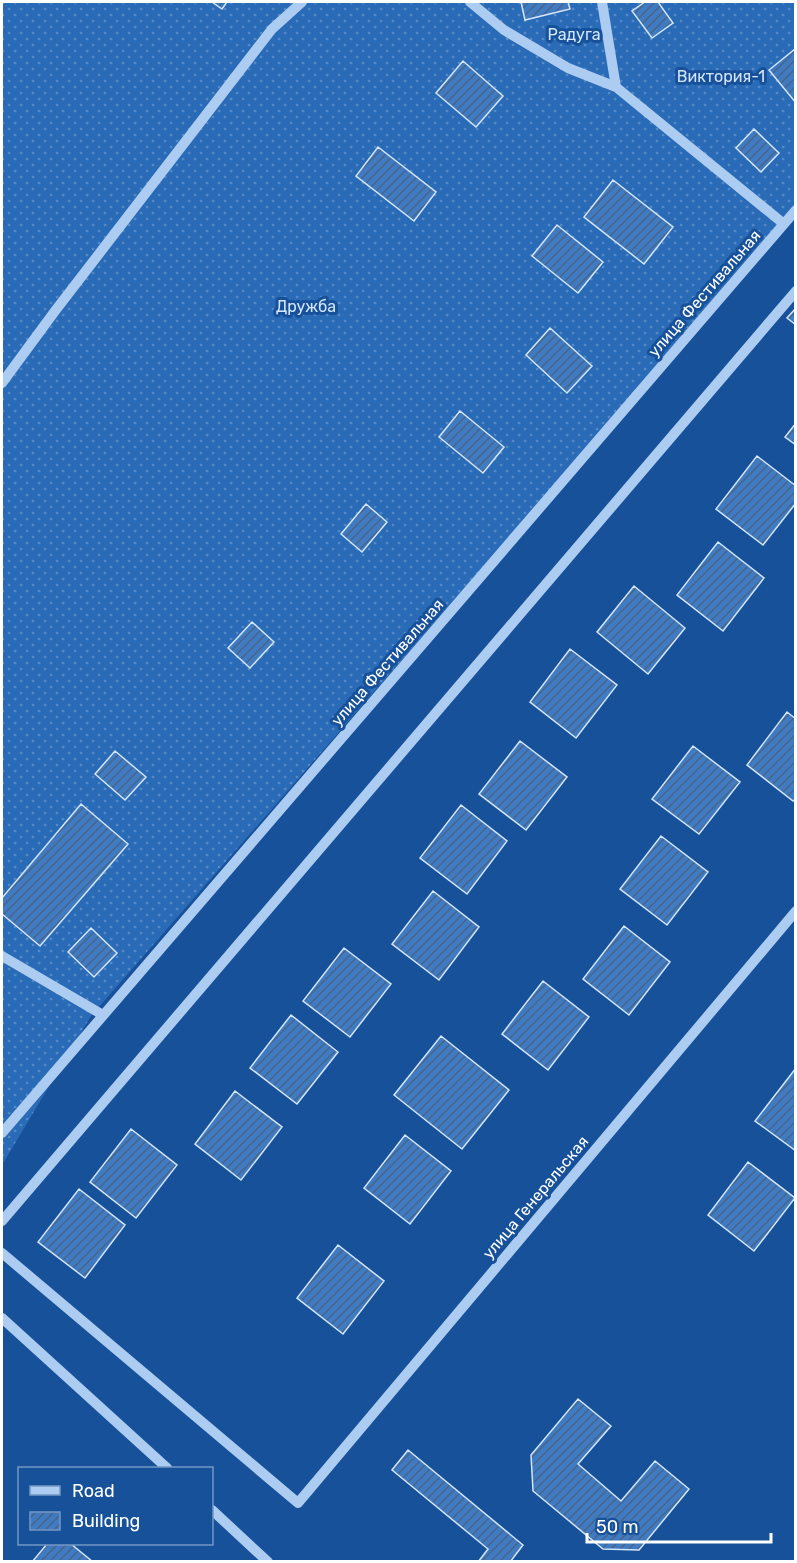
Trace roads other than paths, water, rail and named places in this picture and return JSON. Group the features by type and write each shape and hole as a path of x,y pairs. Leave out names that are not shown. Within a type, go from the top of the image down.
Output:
{"street":[{"path":"2,383 272,29 302,2"},
{"path":"470,2 504,30 568,68 616,87 784,224"},
{"path":"602,2 616,87"},
{"name":"улица Фестивальная","path":"2,1133 795,210"},
{"path":"2,1221 795,291"},
{"name":"улица Генеральская","path":"2,1253 298,1503 795,911"},
{"path":"2,956 103,1015"},
{"path":"2,1318 165,1467"},
{"path":"213,1511 268,1562"}],"park label":[{"name":"Радуга","path":"574,34"},
{"name":"Виктория-1","path":"721,76"},
{"name":"Дружба","path":"306,306"}]}
